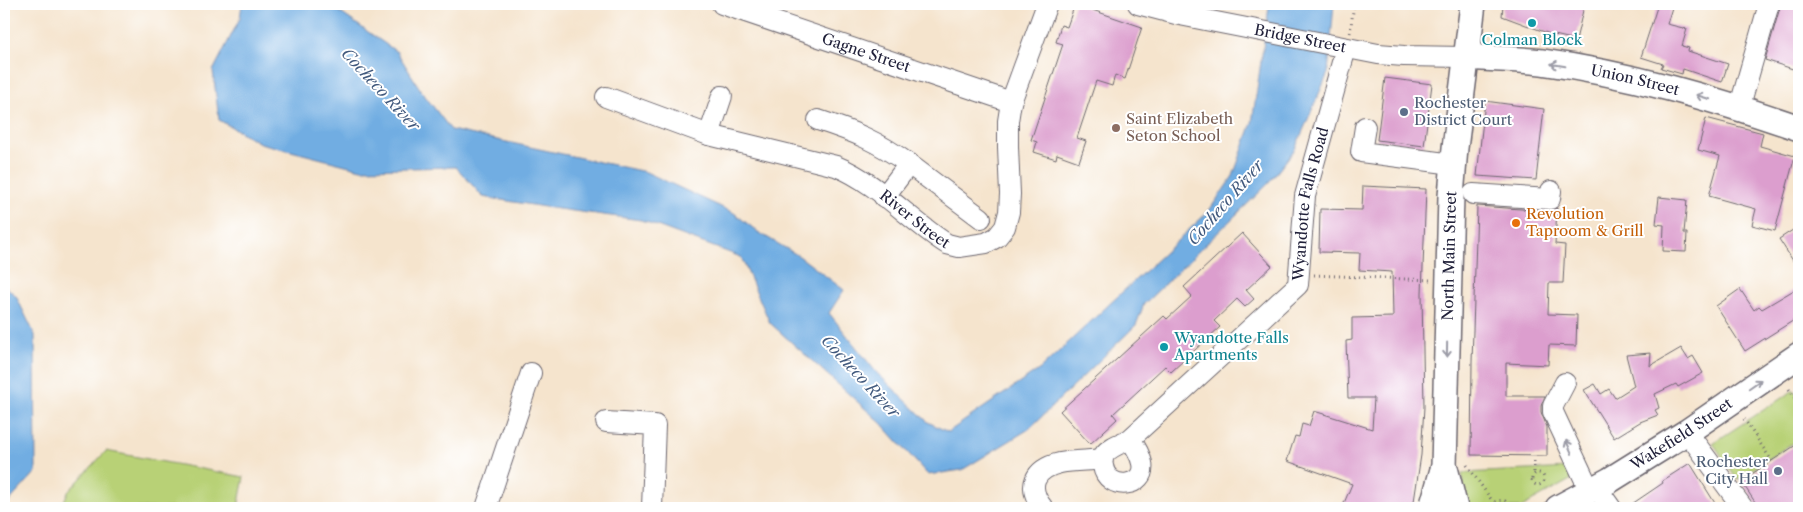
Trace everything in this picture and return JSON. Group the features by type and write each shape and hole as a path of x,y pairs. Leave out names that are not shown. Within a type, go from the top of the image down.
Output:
{"main road":[{"name":"North Main Street","path":"1432,508 1456,465 1448,261 1453,164 1473,4"},
{"name":"Union Street","path":"1466,57 1540,62 1616,75 1661,85 1799,128"},
{"name":"Wakefield Street","path":"1552,498 1593,489 1687,432 1799,354"},
{"path":"1455,508 1456,465"}],"street":[{"name":"Gagne Street","path":"722,4 1011,102"},
{"name":"River Street","path":"606,97 709,136 836,166 859,177 947,244 958,247 986,243 997,236 1005,227 1009,212 1008,121 1011,102 1047,4"},
{"name":"Bridge Street","path":"1138,4 1247,28 1345,43 1378,54 1466,57"},
{"path":"1739,109 1769,4"},
{"name":"Wyandotte Falls Road","path":"1103,459 1105,454 1112,448 1130,439 1298,285 1305,196 1345,43"},
{"path":"709,136 722,96"},
{"path":"818,120 873,140 886,147 981,218"},
{"path":"1364,127 1361,152 1453,164"},
{"path":"884,196 909,164"},
{"path":"1473,194 1550,199 1550,191"},
{"path":"486,508 531,373"},
{"path":"1565,383 1553,406 1553,412 1593,489 1612,508"},
{"path":"606,422 655,425 652,508"},
{"path":"1687,432 1743,508"},
{"path":"1043,508 1033,491 1034,480 1040,473 1062,463 1103,459 1103,468 1113,482 1128,484 1134,481 1143,471 1142,463 1130,439"}],"path":[{"path":"1345,43 1354,4"},
{"path":"1300,274 1431,280"},
{"path":"1789,389 1799,404"},
{"path":"1744,419 1772,461"},
{"path":"1534,460 1533,483 1538,485 1543,483"},
{"path":"1456,465 1493,502"},
{"path":"1534,474 1543,474 1543,483 1552,498"},
{"path":"1487,508 1493,502 1500,500 1505,501 1511,508"}],"green space":[{"path":"1794,390 1799,398 1799,442 1797,440 1737,480 1713,443"},
{"path":"106,451 244,477 238,508 61,508 68,492"},
{"path":"1571,468 1573,473 1572,479 1520,508 1471,508 1465,499 1462,473"}],"water":[{"name":"Cocheco River","path":"242,4 328,4 397,52 422,92 451,130 646,172 734,213 758,232 799,256 844,290 829,313 876,372 928,422 948,432 1040,369 1208,212 1233,176 1252,123 1269,7 1267,4 1334,4 1328,73 1295,149 1268,184 1144,304 1136,325 1029,429 962,470 928,475 881,423 770,323 741,257 641,220 483,197 456,167 361,169 260,143 219,120 213,71 240,18"},
{"path":"4,285 16,296 35,335 36,472 4,507"}],"building":[{"path":"1075,4 1142,27 1125,79 1115,75 1112,86 1096,81 1077,138 1086,141 1079,162 1057,154 1056,159 1034,152 1037,142 1031,140 1063,44 1056,42 1061,25 1067,27"},
{"path":"1503,4 1576,4 1584,6 1576,40 1550,34 1502,16"},
{"path":"1658,4 1673,4 1667,24 1687,29 1682,46 1689,48 1688,51 1728,64 1722,82 1683,69 1682,74 1661,68 1663,64 1641,57"},
{"path":"1781,4 1799,4 1799,71 1765,60"},
{"name":"Rochester District Court","path":"1385,78 1432,84 1424,146 1377,140"},
{"path":"1485,101 1544,109 1536,180 1477,176"},
{"path":"1706,118 1763,133 1760,146 1795,156 1775,231 1752,225 1756,209 1709,196 1720,156 1698,150"},
{"path":"1363,186 1426,189 1422,293 1424,407 1421,455 1413,508 1342,508 1352,484 1287,461 1295,436 1299,437 1302,424 1309,426 1314,411 1372,429 1374,398 1348,398 1346,341 1352,340 1352,318 1393,317 1392,272 1359,270 1360,253 1319,252 1320,209 1362,210"},
{"path":"1659,197 1687,200 1684,233 1687,233 1686,252 1663,251 1664,225 1656,224"},
{"path":"1477,206 1549,211 1557,208 1555,244 1565,245 1563,283 1549,283 1548,314 1577,315 1576,346 1549,345 1548,365 1506,363 1506,396 1545,396 1541,412 1547,427 1547,456 1471,455"},
{"path":"1799,226 1799,270 1779,239"},
{"name":"Wyandotte Falls Apartments","path":"1242,233 1272,266 1246,290 1254,299 1245,307 1237,299 1214,321 1220,327 1171,372 1165,366 1113,414 1117,419 1090,444 1060,411 1164,316 1167,319 1192,296 1184,287"},
{"path":"1799,287 1799,317 1745,351 1716,306 1740,289 1754,310 1759,306 1762,309"},
{"path":"1681,348 1688,359 1693,356 1703,373 1678,387 1676,384 1655,394 1659,408 1655,410 1658,415 1640,422 1614,438 1584,390 1595,384 1601,394 1609,389 1615,398 1634,386 1626,355 1651,353 1650,366"},
{"name":"Rochester City Hall","path":"1799,443 1799,508 1759,508 1741,481"},
{"path":"1690,463 1718,508 1626,508 1663,483 1662,481"}],"place":[{"name":"Colman Block","path":"1532,23"},
{"name":"Rochester District Court","path":"1404,112"},
{"name":"Saint Elizabeth Seton School","path":"1116,128"},
{"name":"Revolution Taproom & Grill","path":"1516,223"},
{"name":"Wyandotte Falls Apartments","path":"1164,347"},
{"name":"Rochester City Hall","path":"1778,471"}]}
